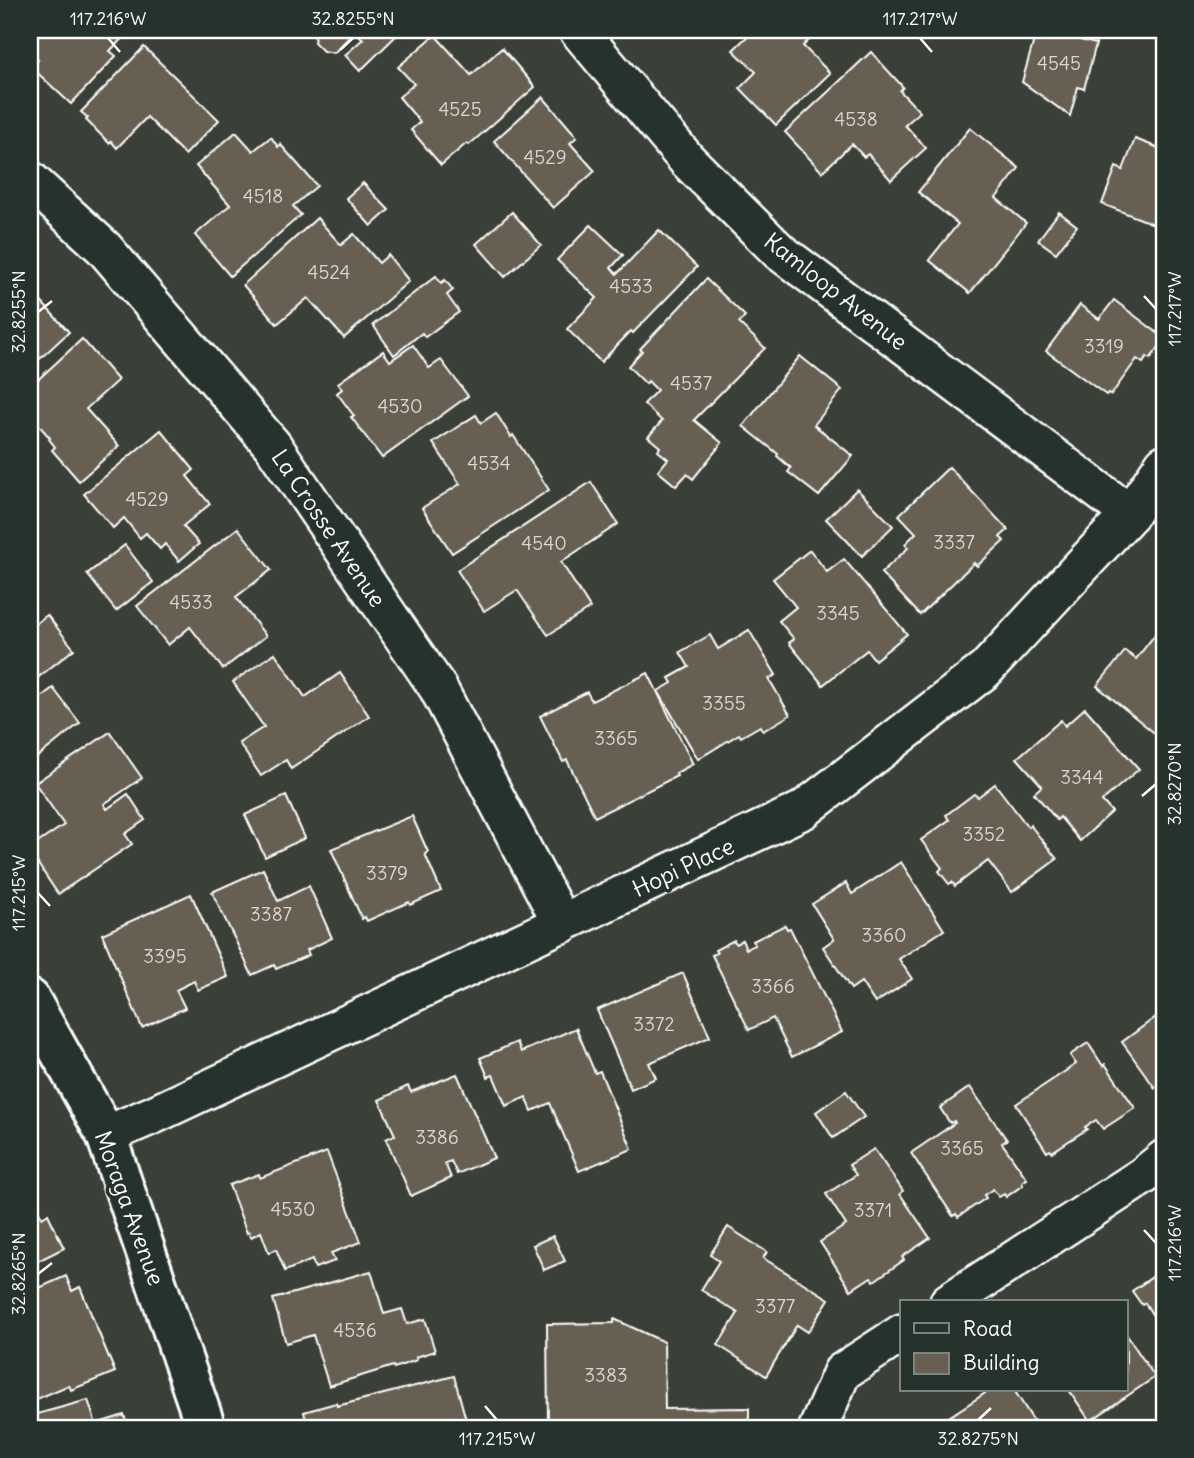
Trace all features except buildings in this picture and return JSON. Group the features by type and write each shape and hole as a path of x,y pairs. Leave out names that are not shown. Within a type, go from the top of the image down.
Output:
{"main road":[{"name":"Moraga Avenue","path":"30,999 106,1135 206,1428"}],"street":[{"name":"Kamloop Avenue","path":"578,30 687,160 780,251 1130,513"},
{"name":"La Crosse Avenue","path":"30,180 104,248 273,446 438,688 562,924"},
{"name":"Hopi Place","path":"106,1135 803,810 985,670 1130,513 1164,464"},
{"path":"952,1300 1143,1176 1164,1159"},
{"path":"818,1428 842,1372 900,1334"}]}
